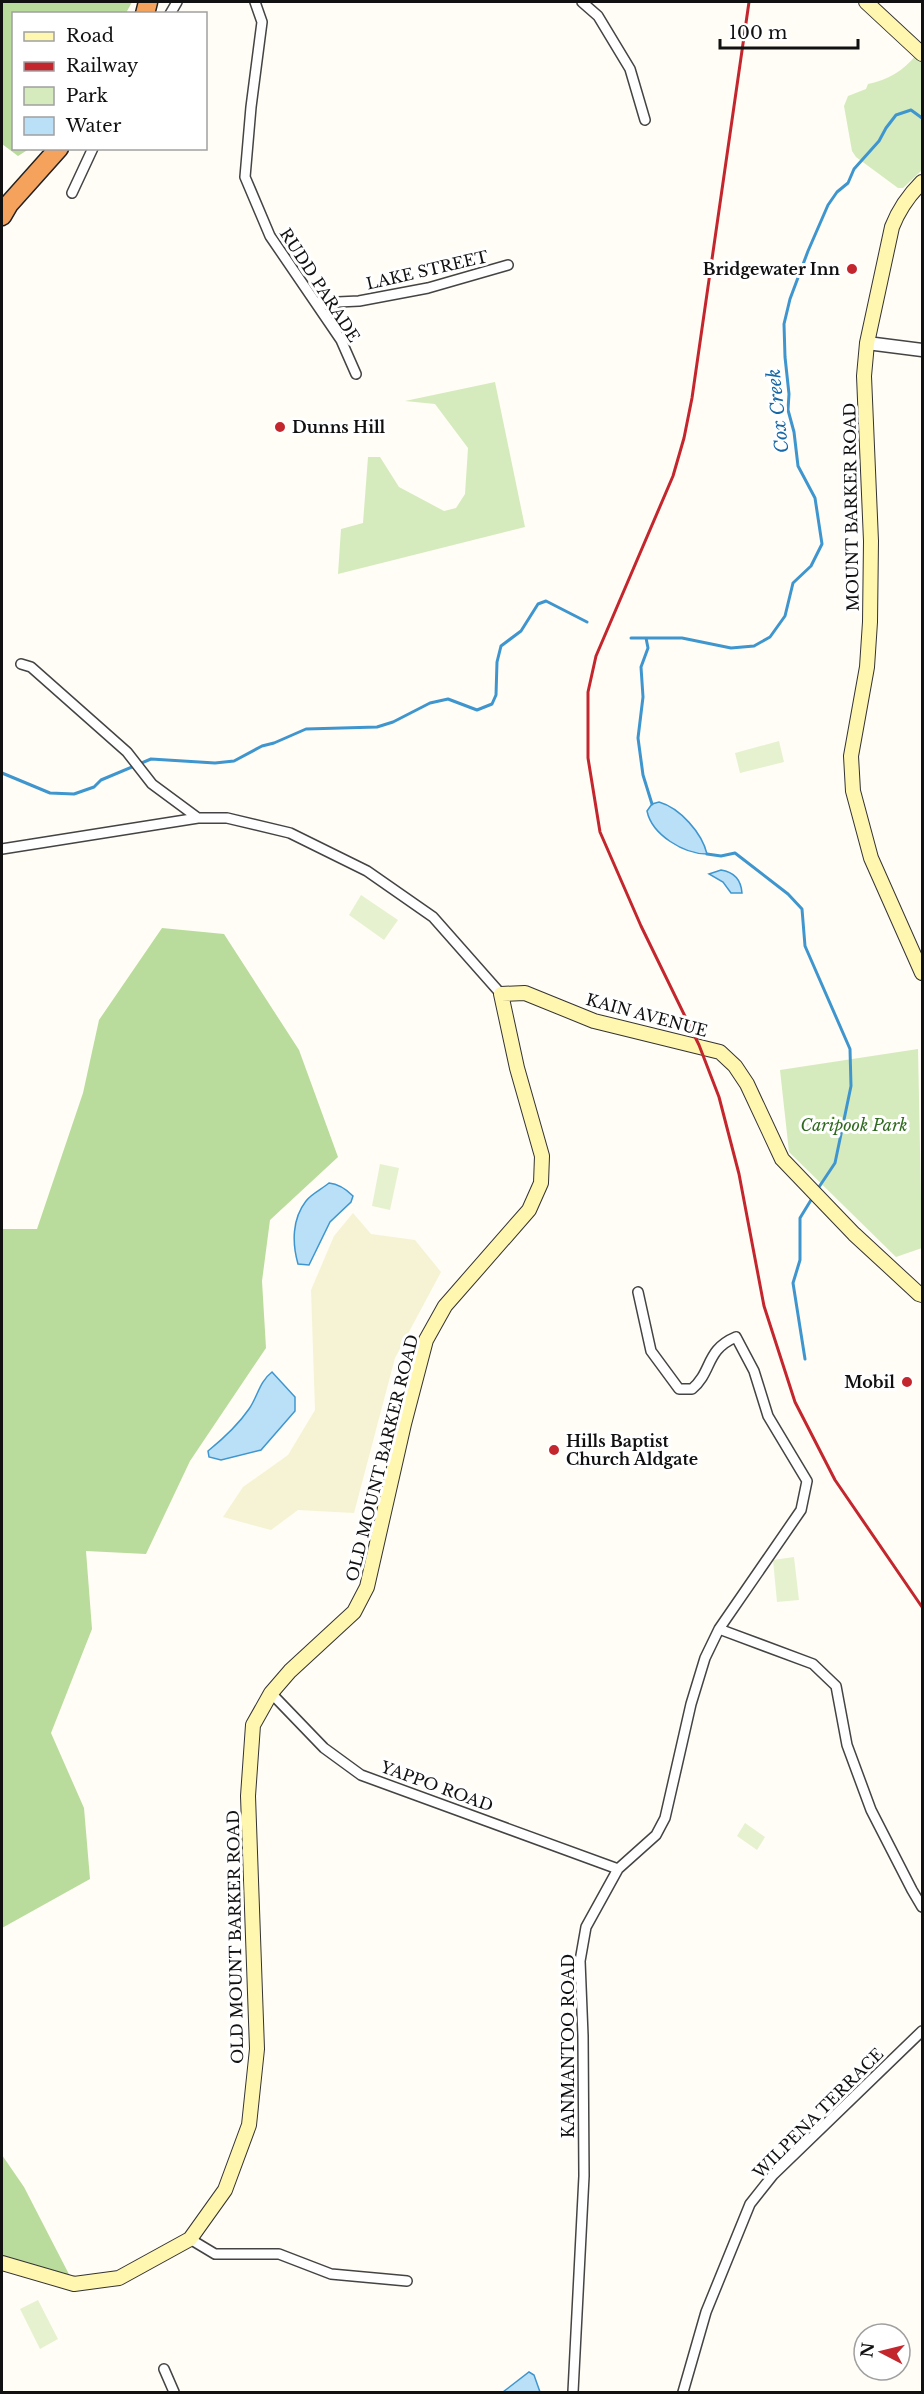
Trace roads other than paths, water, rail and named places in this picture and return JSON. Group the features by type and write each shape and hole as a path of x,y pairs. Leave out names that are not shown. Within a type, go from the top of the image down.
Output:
{"highway":[{"path":"2,216 9,204 58,150"}],"main road":[{"path":"867,2 922,54"},
{"name":"MOUNT BARKER ROAD","path":"922,182 907,198 892,227 877,286 867,342 864,376 871,541 870,622 867,667 851,756 853,791 871,858 922,973"},
{"name":"KAIN AVENUE","path":"501,994 525,993 594,1021 720,1052 735,1066 747,1084 782,1160 854,1234 922,1295"},
{"name":"OLD MOUNT BARKER ROAD","path":"2,2264 74,2284 119,2278 190,2239 225,2190 249,2125 257,2049 248,1796 253,1725 272,1693 290,1671 354,1612 367,1587 426,1340 445,1306 529,1210 541,1183 542,1156 517,1068 501,994"}],"street":[{"name":"RUDD PARADE","path":"255,2 262,22 245,177 270,236 341,340 356,375"},
{"path":"582,2 598,16 630,69 645,120"},
{"path":"72,193 92,150"},
{"name":"LAKE STREET","path":"317,303 359,301 428,288 508,266"},
{"path":"867,342 922,350"},
{"path":"21,664 31,667 127,752 145,778 198,818"},
{"name":"OLD MOUNT BARKER ROAD","path":"2,849 198,818 227,818 290,832 367,871 433,917 501,994"},
{"name":"KANMANTOO ROAD","path":"573,2392 584,2176 584,2036 580,1961 586,1927 618,1869 656,1834 665,1818 691,1704 705,1658 719,1629 801,1510 807,1481 768,1416 754,1371 736,1337 724,1342 712,1355 702,1381 692,1389 679,1389 651,1351 638,1293"},
{"path":"719,1629 813,1664 836,1686 847,1745 871,1810 922,1907"},
{"name":"YAPPO ROAD","path":"272,1693 324,1748 360,1775 618,1869"},
{"name":"WILPENA TERRACE","path":"683,2392 706,2312 750,2204 773,2175 922,2031"},
{"path":"190,2239 215,2254 279,2254 331,2274 407,2281"},
{"path":"164,2369 174,2392"}],"water":[{"path":"659,802 675,810 689,822 707,854 679,847 655,828 647,811 652,804"},
{"path":"721,870 730,872 736,877 742,893 731,893 723,882 709,874"},
{"path":"329,1183 348,1191 353,1196 351,1202 330,1222 309,1265 298,1264 294,1231 298,1215 308,1198"},
{"path":"272,1372 295,1397 295,1411 261,1450 221,1460 209,1457 208,1451 240,1420 252,1404 264,1380"},
{"path":"529,2372 534,2375 540,2392 503,2392"}],"waterway":[{"name":"Cox Creek","path":"631,638 682,638 731,648 754,646 770,637 785,616 793,583 811,566 822,544 815,498 798,466 794,432 788,410 784,324 790,299 828,205 837,192 848,183 854,169 879,141 896,115 911,110 922,118"},
{"name":"Cox Creek","path":"2,773 50,793 74,794 94,787 101,780 151,759 215,763 234,761 262,746 306,729 377,727 393,722 430,703 448,699 477,710 492,704 496,695 497,662 501,646 521,631 538,604 546,601 587,622"},
{"path":"646,638 648,648 641,667 643,697 638,738 643,775 652,804"},
{"path":"707,854 721,856 735,853 788,894 802,909 805,946 850,1049 851,1086 835,1163 819,1187"},
{"path":"805,1359 793,1283 800,1260 800,1218 811,1200"}],"railway":[{"path":"749,2 692,398 684,438 673,476 596,656 588,692 588,758 600,832 641,926 699,1045 719,1097 739,1174 764,1306 795,1402 835,1480 922,1607"}],"place":[{"name":"Bridgewater Inn","path":"852,269"},
{"name":"Dunns Hill","path":"280,427"},
{"name":"Mobil","path":"907,1382"},
{"name":"Hills Baptist Church Aldgate","path":"554,1450"}],"park label":[{"name":"Caripook Park","path":"854,1125"}]}
